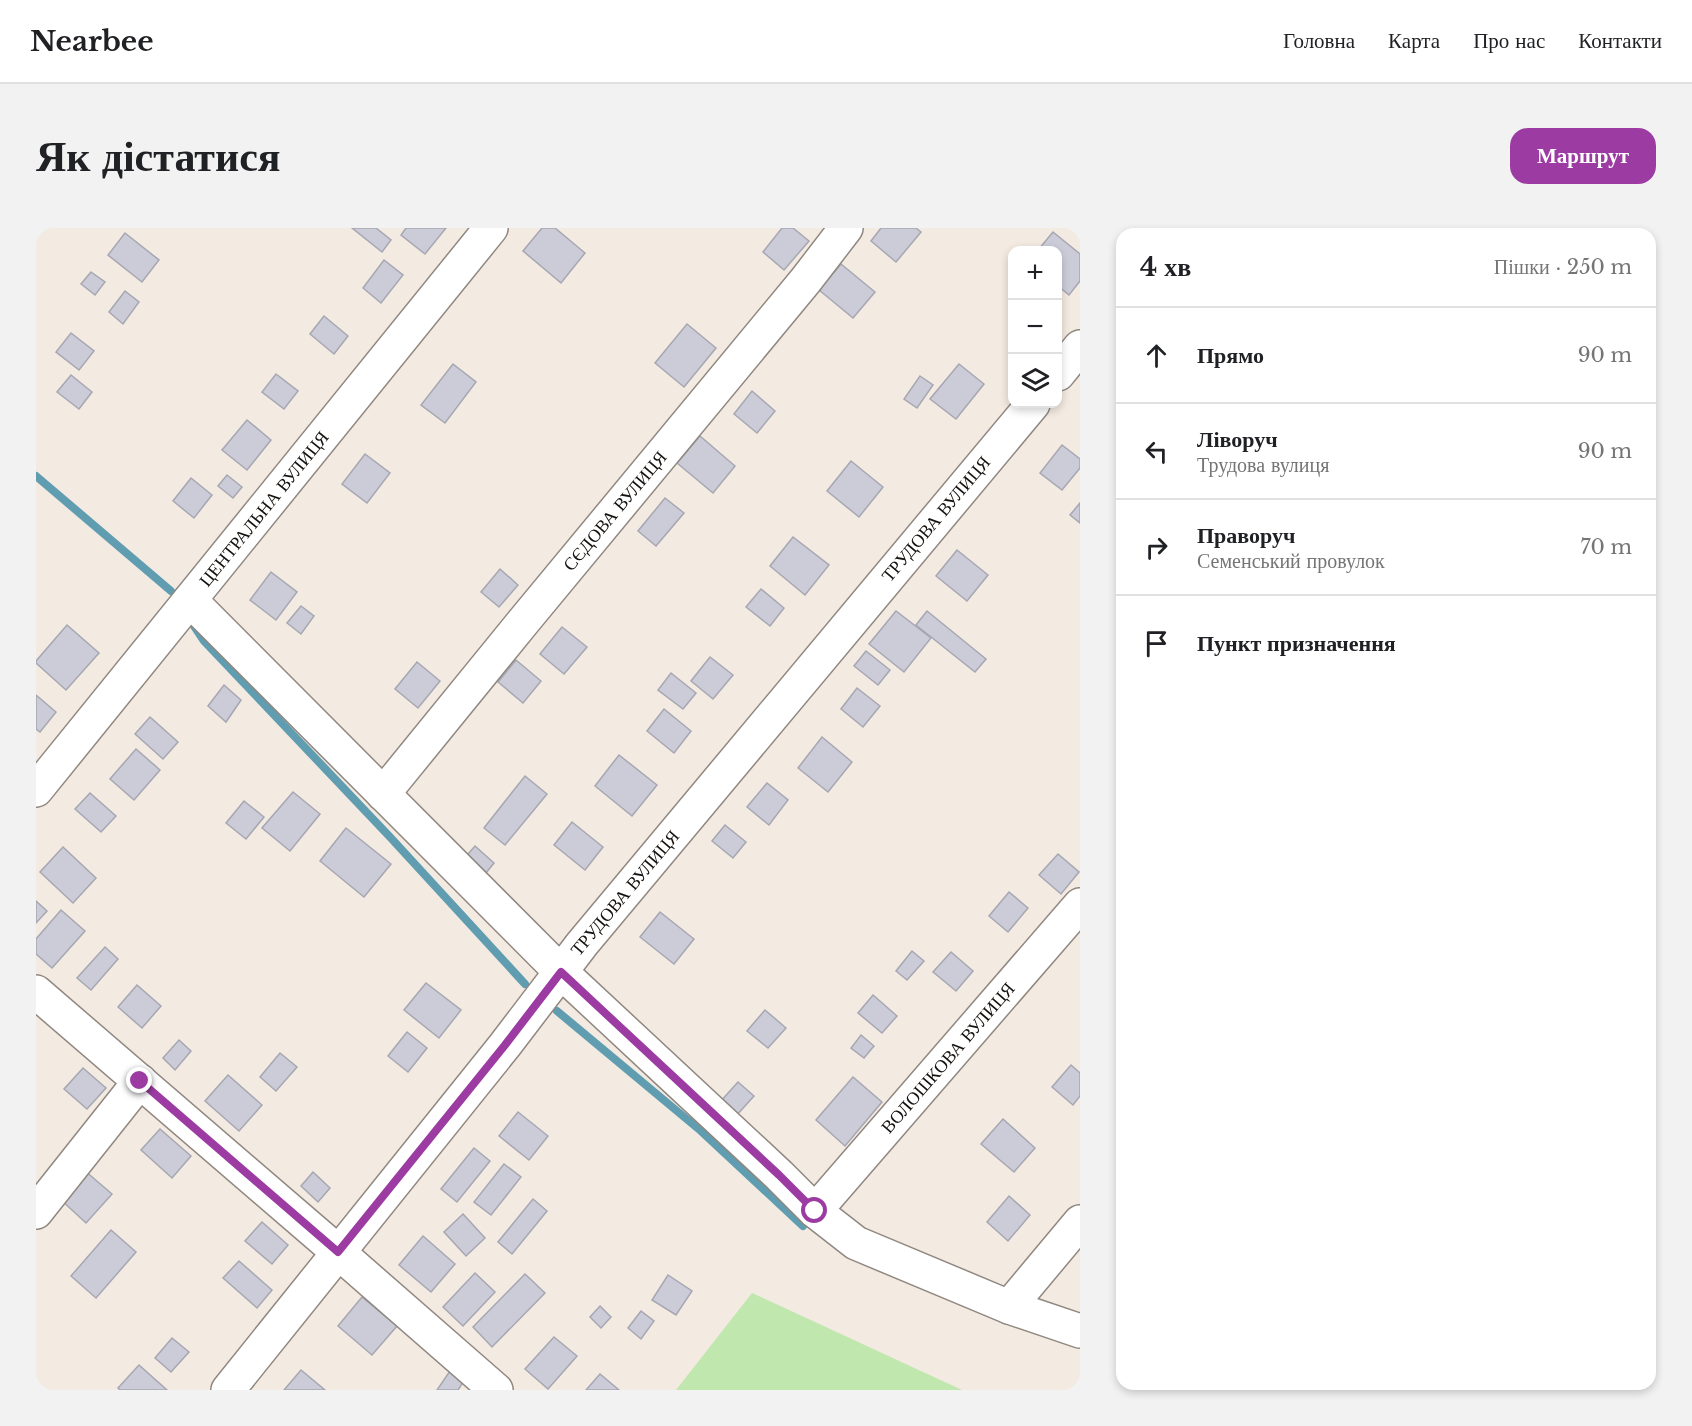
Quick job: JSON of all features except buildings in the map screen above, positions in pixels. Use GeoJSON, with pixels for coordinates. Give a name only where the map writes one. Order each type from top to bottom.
{"type":"FeatureCollection","features":[{"type":"Feature","properties":{"kind":"street","name":"ЦЕНТРАЛЬНА ВУЛИЦЯ"},"geometry":{"type":"LineString","coordinates":[[36,789],[491,228]]}},
{"type":"Feature","properties":{"kind":"street","name":"СЄДОВА ВУЛИЦЯ"},"geometry":{"type":"LineString","coordinates":[[383,794],[806,280],[846,228]]}},
{"type":"Feature","properties":{"kind":"street"},"geometry":{"type":"LineString","coordinates":[[1062,369],[1080,347]]}},
{"type":"Feature","properties":{"kind":"street","name":"ТРУДОВА ВУЛИЦЯ"},"geometry":{"type":"LineString","coordinates":[[228,1390],[505,1045],[582,944],[1030,408]]}},
{"type":"Feature","properties":{"kind":"street"},"geometry":{"type":"LineString","coordinates":[[190,600],[561,972],[815,1211],[856,1243],[1009,1306],[1080,1331]]}},
{"type":"Feature","properties":{"kind":"street","name":"ВОЛОШКОВА ВУЛИЦЯ"},"geometry":{"type":"LineString","coordinates":[[815,1211],[1080,905]]}},
{"type":"Feature","properties":{"kind":"street"},"geometry":{"type":"LineString","coordinates":[[36,992],[496,1390]]}},
{"type":"Feature","properties":{"kind":"street"},"geometry":{"type":"LineString","coordinates":[[36,1212],[140,1081]]}},
{"type":"Feature","properties":{"kind":"street"},"geometry":{"type":"LineString","coordinates":[[1009,1306],[1080,1222]]}},
{"type":"Feature","properties":{"kind":"green space"},"geometry":{"type":"Polygon","coordinates":[[[752,1293],[962,1390],[676,1390],[752,1293]]]}},
{"type":"Feature","properties":{"kind":"waterway"},"geometry":{"type":"LineString","coordinates":[[36,476],[171,591]]}},
{"type":"Feature","properties":{"kind":"waterway"},"geometry":{"type":"LineString","coordinates":[[194,626],[204,641],[390,837],[525,984]]}},
{"type":"Feature","properties":{"kind":"waterway"},"geometry":{"type":"LineString","coordinates":[[557,1011],[701,1131],[803,1226]]}},
{"type":"Feature","properties":{"kind":"route"},"geometry":{"type":"LineString","coordinates":[[140,1081],[338,1252],[561,972],[815,1211]]}}]}
